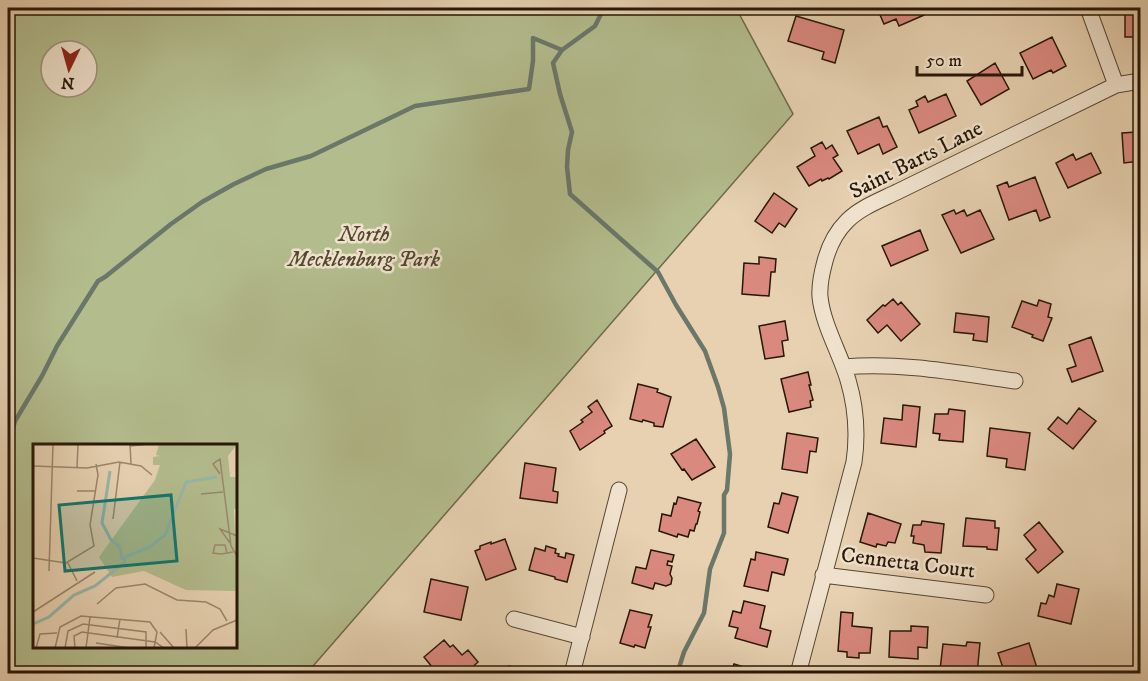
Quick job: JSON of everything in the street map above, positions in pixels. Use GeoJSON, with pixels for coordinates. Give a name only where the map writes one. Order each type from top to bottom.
{"type":"FeatureCollection","features":[{"type":"Feature","properties":{"kind":"street"},"geometry":{"type":"LineString","coordinates":[[1088,8],[1116,85]]}},
{"type":"Feature","properties":{"kind":"street","name":"Saint Barts Lane"},"geometry":{"type":"LineString","coordinates":[[798,674],[854,462],[856,445],[854,403],[844,367],[822,309],[820,295],[827,253],[836,235],[848,220],[866,207],[1116,85],[1140,81]]}},
{"type":"Feature","properties":{"kind":"street"},"geometry":{"type":"LineString","coordinates":[[844,367],[891,365],[1015,381]]}},
{"type":"Feature","properties":{"kind":"street"},"geometry":{"type":"LineString","coordinates":[[572,674],[619,490]]}},
{"type":"Feature","properties":{"kind":"street","name":"Cennetta Court"},"geometry":{"type":"LineString","coordinates":[[823,575],[986,595]]}},
{"type":"Feature","properties":{"kind":"street"},"geometry":{"type":"LineString","coordinates":[[514,619],[582,637]]}},
{"type":"Feature","properties":{"kind":"green space","name":"North Mecklenburg Park"},"geometry":{"type":"Polygon","coordinates":[[[8,8],[736,8],[793,114],[307,673],[8,673],[8,8]]]}},
{"type":"Feature","properties":{"kind":"building"},"geometry":{"type":"Polygon","coordinates":[[[877,8],[921,8],[924,15],[899,26],[896,19],[884,24],[877,8]]]}},
{"type":"Feature","properties":{"kind":"building"},"geometry":{"type":"Polygon","coordinates":[[[1125,10],[1140,10],[1140,37],[1125,37],[1125,10]]]}},
{"type":"Feature","properties":{"kind":"building"},"geometry":{"type":"Polygon","coordinates":[[[796,16],[844,30],[835,63],[822,59],[824,52],[788,41],[796,16]]]}},
{"type":"Feature","properties":{"kind":"building"},"geometry":{"type":"Polygon","coordinates":[[[1052,37],[1066,66],[1033,79],[1020,53],[1052,37]]]}},
{"type":"Feature","properties":{"kind":"building"},"geometry":{"type":"Polygon","coordinates":[[[995,63],[1009,89],[981,105],[967,81],[995,63]]]}},
{"type":"Feature","properties":{"kind":"building"},"geometry":{"type":"Polygon","coordinates":[[[946,94],[956,116],[919,133],[909,110],[918,106],[916,101],[925,96],[928,102],[946,94]]]}},
{"type":"Feature","properties":{"kind":"building"},"geometry":{"type":"Polygon","coordinates":[[[879,117],[883,127],[887,126],[897,147],[883,154],[879,144],[858,154],[847,131],[879,117]]]}},
{"type":"Feature","properties":{"kind":"building"},"geometry":{"type":"Polygon","coordinates":[[[1136,132],[1136,139],[1140,138],[1140,161],[1124,163],[1122,133],[1136,132]]]}},
{"type":"Feature","properties":{"kind":"building"},"geometry":{"type":"Polygon","coordinates":[[[822,142],[826,149],[832,145],[838,155],[833,158],[842,171],[829,179],[822,181],[821,179],[809,186],[797,167],[815,156],[811,148],[822,142]]]}},
{"type":"Feature","properties":{"kind":"building"},"geometry":{"type":"Polygon","coordinates":[[[1091,153],[1101,173],[1068,188],[1056,163],[1073,154],[1076,160],[1091,153]]]}},
{"type":"Feature","properties":{"kind":"building"},"geometry":{"type":"Polygon","coordinates":[[[1035,177],[1050,217],[1040,221],[1036,210],[1009,220],[997,186],[1007,182],[1009,187],[1035,177]]]}},
{"type":"Feature","properties":{"kind":"building"},"geometry":{"type":"Polygon","coordinates":[[[774,193],[797,209],[785,227],[779,223],[772,233],[755,221],[774,193]]]}},
{"type":"Feature","properties":{"kind":"building"},"geometry":{"type":"Polygon","coordinates":[[[954,210],[956,214],[964,210],[967,216],[980,210],[994,239],[961,253],[942,215],[954,210]]]}},
{"type":"Feature","properties":{"kind":"building"},"geometry":{"type":"Polygon","coordinates":[[[920,230],[928,250],[891,266],[882,246],[920,230]]]}},
{"type":"Feature","properties":{"kind":"building"},"geometry":{"type":"Polygon","coordinates":[[[759,257],[776,259],[775,272],[771,272],[769,296],[742,294],[744,263],[759,264],[759,257]]]}},
{"type":"Feature","properties":{"kind":"building"},"geometry":{"type":"Polygon","coordinates":[[[893,299],[898,305],[901,302],[920,324],[901,341],[887,325],[878,333],[867,320],[893,299]]]}},
{"type":"Feature","properties":{"kind":"building"},"geometry":{"type":"Polygon","coordinates":[[[1039,300],[1051,304],[1048,317],[1052,318],[1043,341],[1012,327],[1022,301],[1037,306],[1039,300]]]}},
{"type":"Feature","properties":{"kind":"building"},"geometry":{"type":"Polygon","coordinates":[[[956,313],[989,317],[987,342],[973,340],[974,334],[954,332],[956,313]]]}},
{"type":"Feature","properties":{"kind":"building"},"geometry":{"type":"Polygon","coordinates":[[[785,321],[788,340],[782,341],[784,356],[765,359],[759,326],[785,321]]]}},
{"type":"Feature","properties":{"kind":"building"},"geometry":{"type":"Polygon","coordinates":[[[1091,337],[1103,371],[1072,382],[1067,369],[1076,366],[1069,345],[1091,337]]]}},
{"type":"Feature","properties":{"kind":"building"},"geometry":{"type":"Polygon","coordinates":[[[808,372],[813,400],[810,401],[811,407],[789,412],[781,379],[808,372]]]}},
{"type":"Feature","properties":{"kind":"building"},"geometry":{"type":"Polygon","coordinates":[[[638,384],[658,389],[657,392],[671,397],[663,427],[654,426],[654,423],[643,420],[642,422],[630,419],[638,384]]]}},
{"type":"Feature","properties":{"kind":"building"},"geometry":{"type":"Polygon","coordinates":[[[597,400],[612,426],[580,450],[570,431],[592,412],[588,407],[597,400]]]}},
{"type":"Feature","properties":{"kind":"building"},"geometry":{"type":"Polygon","coordinates":[[[903,405],[920,407],[916,447],[881,443],[884,418],[902,420],[903,405]]]}},
{"type":"Feature","properties":{"kind":"building"},"geometry":{"type":"Polygon","coordinates":[[[1079,408],[1096,421],[1073,449],[1048,429],[1058,417],[1067,424],[1079,408]]]}},
{"type":"Feature","properties":{"kind":"building"},"geometry":{"type":"Polygon","coordinates":[[[949,409],[965,411],[963,442],[939,440],[940,434],[933,433],[935,414],[948,414],[949,409]]]}},
{"type":"Feature","properties":{"kind":"building"},"geometry":{"type":"Polygon","coordinates":[[[990,428],[1030,433],[1025,470],[1006,467],[1007,459],[987,456],[990,428]]]}},
{"type":"Feature","properties":{"kind":"building"},"geometry":{"type":"Polygon","coordinates":[[[787,433],[818,438],[816,452],[810,451],[807,473],[782,469],[787,433]]]}},
{"type":"Feature","properties":{"kind":"building"},"geometry":{"type":"Polygon","coordinates":[[[696,439],[715,467],[692,480],[671,454],[696,439]]]}},
{"type":"Feature","properties":{"kind":"building"},"geometry":{"type":"Polygon","coordinates":[[[525,463],[556,468],[553,491],[558,492],[557,503],[520,498],[525,463]]]}},
{"type":"Feature","properties":{"kind":"building"},"geometry":{"type":"Polygon","coordinates":[[[782,493],[798,497],[788,533],[768,527],[774,503],[779,504],[782,493]]]}},
{"type":"Feature","properties":{"kind":"building"},"geometry":{"type":"Polygon","coordinates":[[[678,497],[701,503],[697,524],[694,531],[690,530],[688,537],[678,534],[677,537],[659,531],[662,514],[671,516],[678,497]]]}},
{"type":"Feature","properties":{"kind":"building"},"geometry":{"type":"Polygon","coordinates":[[[868,513],[901,524],[895,543],[888,542],[886,546],[877,544],[876,547],[860,542],[868,513]]]}},
{"type":"Feature","properties":{"kind":"building"},"geometry":{"type":"Polygon","coordinates":[[[966,518],[995,521],[995,528],[999,528],[997,550],[987,549],[987,547],[963,546],[966,518]]]}},
{"type":"Feature","properties":{"kind":"building"},"geometry":{"type":"Polygon","coordinates":[[[922,521],[944,524],[941,553],[925,552],[924,545],[913,543],[914,536],[911,536],[913,525],[921,525],[922,521]]]}},
{"type":"Feature","properties":{"kind":"building"},"geometry":{"type":"Polygon","coordinates":[[[1039,522],[1063,552],[1038,573],[1026,559],[1036,550],[1024,535],[1039,522]]]}},
{"type":"Feature","properties":{"kind":"building"},"geometry":{"type":"Polygon","coordinates":[[[505,539],[516,569],[486,580],[475,551],[480,549],[480,546],[505,539]]]}},
{"type":"Feature","properties":{"kind":"building"},"geometry":{"type":"Polygon","coordinates":[[[546,546],[556,549],[555,553],[559,554],[558,556],[565,558],[566,553],[574,555],[567,582],[529,570],[535,548],[545,551],[546,546]]]}},
{"type":"Feature","properties":{"kind":"building"},"geometry":{"type":"Polygon","coordinates":[[[651,550],[674,555],[672,562],[668,561],[667,565],[672,566],[671,584],[666,586],[655,583],[653,589],[632,583],[636,567],[646,569],[651,550]]]}},
{"type":"Feature","properties":{"kind":"building"},"geometry":{"type":"Polygon","coordinates":[[[756,552],[788,559],[784,575],[772,572],[768,591],[744,586],[751,559],[755,560],[756,552]]]}},
{"type":"Feature","properties":{"kind":"building"},"geometry":{"type":"Polygon","coordinates":[[[431,579],[468,587],[461,620],[424,612],[431,579]]]}},
{"type":"Feature","properties":{"kind":"building"},"geometry":{"type":"Polygon","coordinates":[[[1057,584],[1079,589],[1071,624],[1038,616],[1041,603],[1046,604],[1049,595],[1054,597],[1057,584]]]}},
{"type":"Feature","properties":{"kind":"building"},"geometry":{"type":"Polygon","coordinates":[[[744,601],[765,606],[760,628],[771,631],[767,647],[735,638],[738,628],[729,626],[733,611],[741,613],[744,601]]]}},
{"type":"Feature","properties":{"kind":"building"},"geometry":{"type":"Polygon","coordinates":[[[630,610],[652,615],[645,648],[620,643],[630,610]]]}},
{"type":"Feature","properties":{"kind":"building"},"geometry":{"type":"Polygon","coordinates":[[[841,612],[853,613],[852,626],[872,628],[870,653],[859,653],[859,658],[847,657],[847,652],[838,651],[841,612]]]}},
{"type":"Feature","properties":{"kind":"building"},"geometry":{"type":"Polygon","coordinates":[[[911,626],[928,627],[927,648],[918,647],[918,659],[889,657],[890,631],[911,631],[911,626]]]}},
{"type":"Feature","properties":{"kind":"building"},"geometry":{"type":"Polygon","coordinates":[[[444,640],[450,647],[453,645],[462,655],[468,650],[478,662],[465,674],[436,674],[424,657],[444,640]]]}},
{"type":"Feature","properties":{"kind":"building"},"geometry":{"type":"Polygon","coordinates":[[[967,642],[980,643],[977,674],[940,670],[943,644],[966,646],[967,642]]]}},
{"type":"Feature","properties":{"kind":"building"},"geometry":{"type":"Polygon","coordinates":[[[1029,643],[1037,668],[1020,674],[1005,674],[998,653],[1029,643]]]}},
{"type":"Feature","properties":{"kind":"building"},"geometry":{"type":"Polygon","coordinates":[[[734,664],[754,670],[753,674],[731,674],[734,664]]]}},
{"type":"Feature","properties":{"kind":"building"},"geometry":{"type":"Polygon","coordinates":[[[509,666],[525,670],[525,674],[507,674],[509,666]]]}},
{"type":"Feature","properties":{"kind":"waterway"},"geometry":{"type":"LineString","coordinates":[[604,8],[595,26],[562,50],[553,63],[572,132],[567,167],[570,194],[658,272],[705,351],[724,408],[730,454],[727,490],[724,495],[724,533],[710,569],[704,613],[684,652],[677,674]]}},
{"type":"Feature","properties":{"kind":"waterway"},"geometry":{"type":"LineString","coordinates":[[8,445],[15,421],[57,346],[98,281],[171,224],[202,202],[234,184],[266,169],[311,156],[415,106],[529,89],[533,38],[562,50]]}}]}
